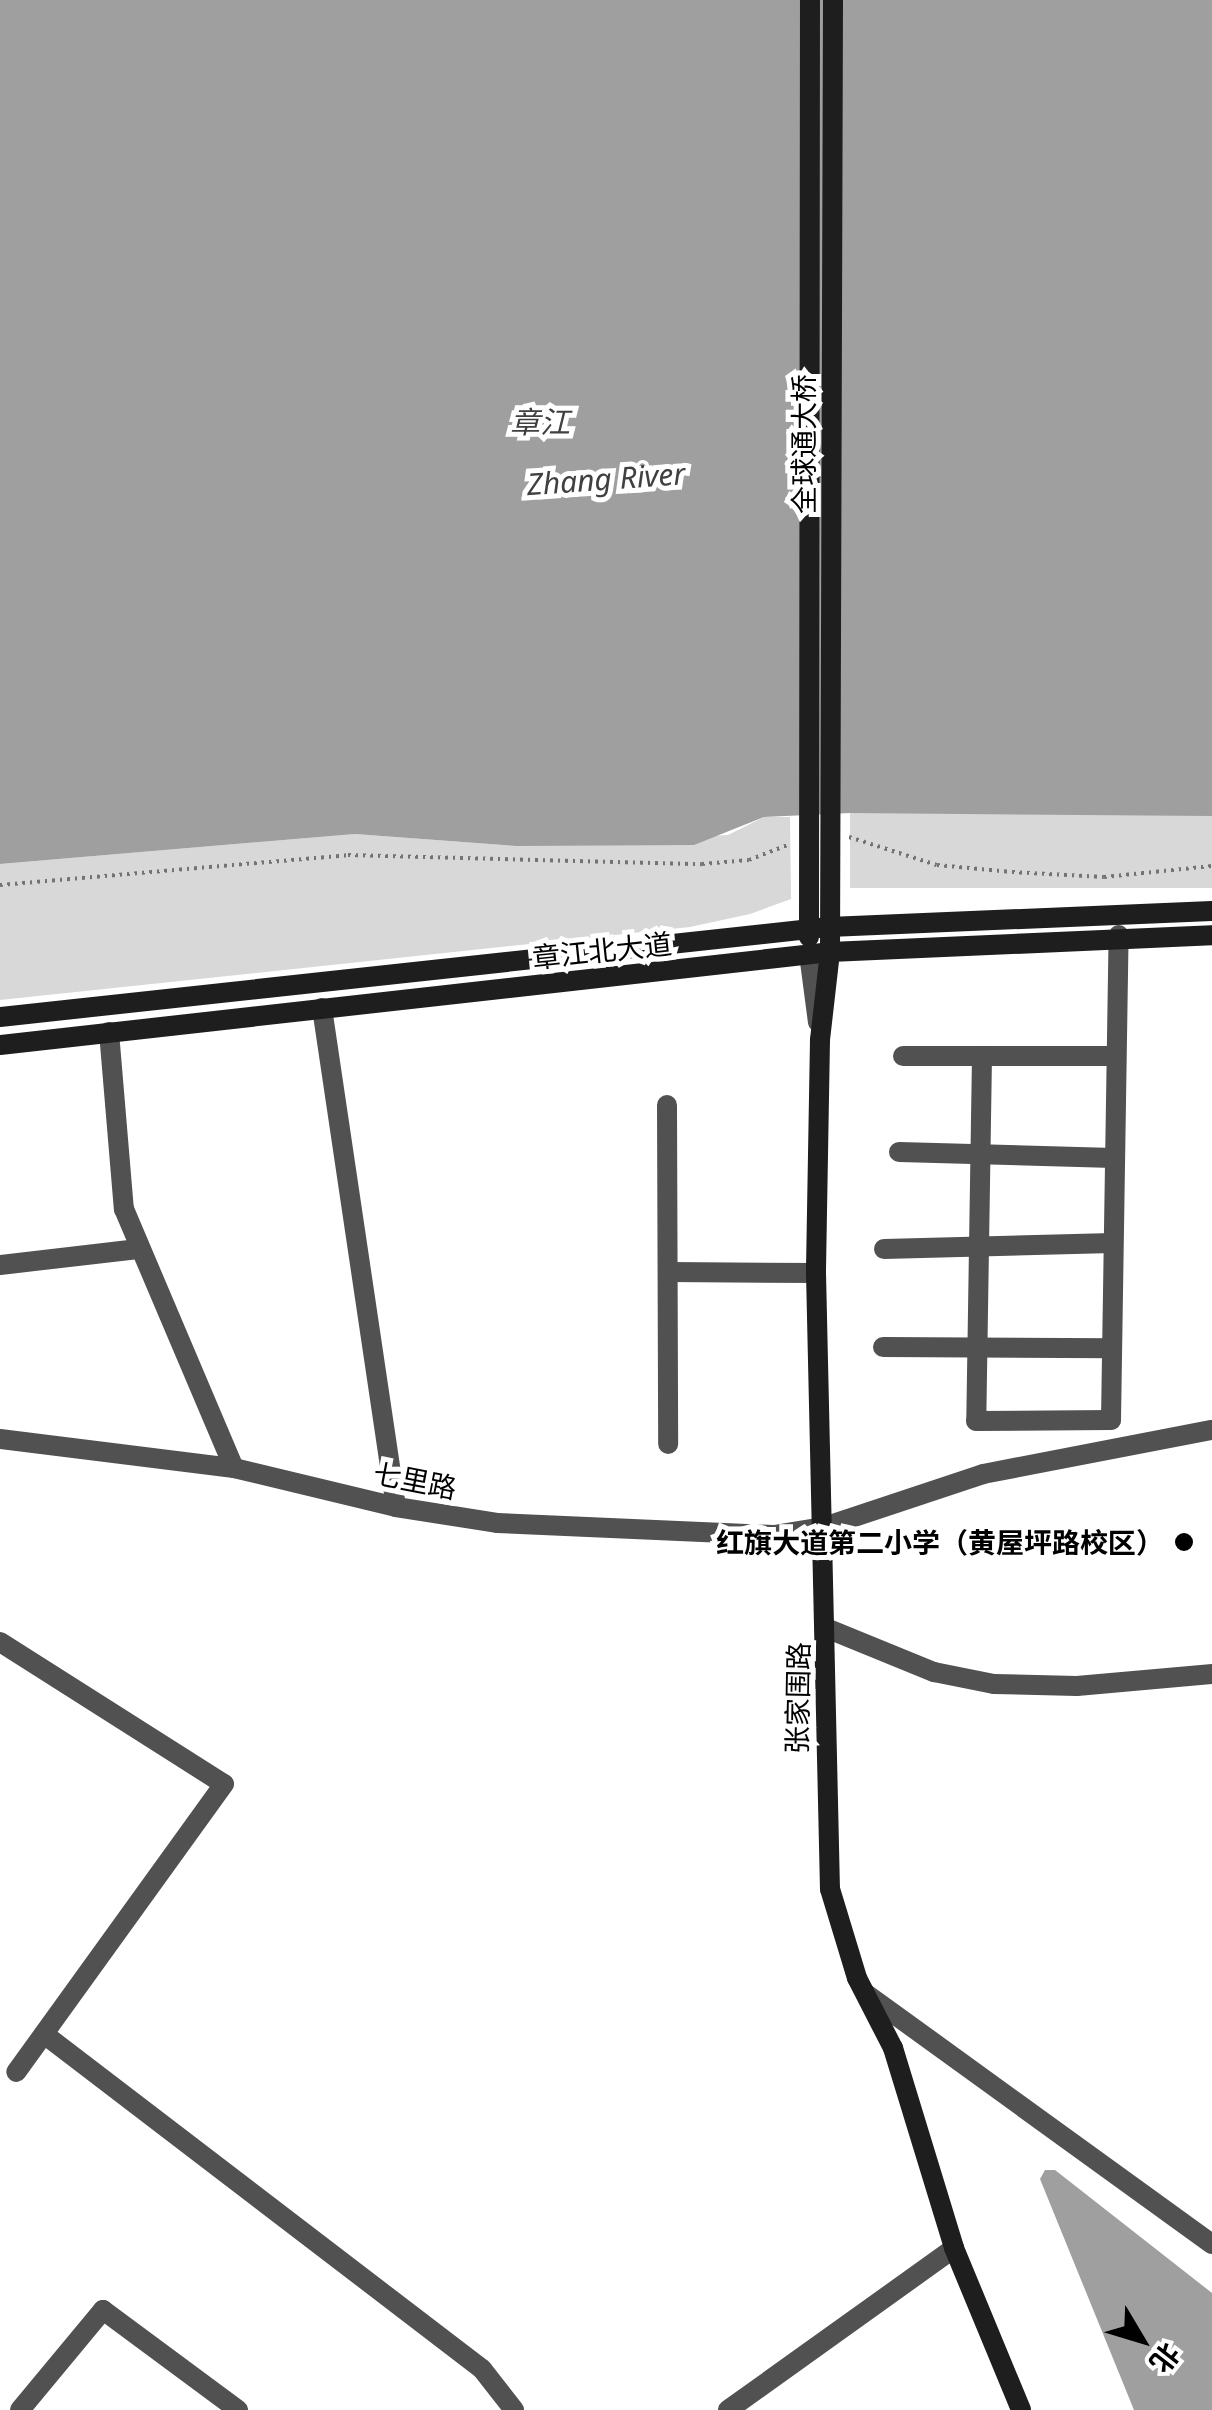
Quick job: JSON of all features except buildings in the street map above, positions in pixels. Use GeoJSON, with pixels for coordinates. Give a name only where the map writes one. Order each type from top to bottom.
{"type":"FeatureCollection","features":[{"type":"Feature","properties":{"kind":"main road","name":"全球通大桥"},"geometry":{"type":"LineString","coordinates":[[810,0],[820,888]]}},
{"type":"Feature","properties":{"kind":"main road","name":"全球通大桥"},"geometry":{"type":"LineString","coordinates":[[820,888],[833,0]]}},
{"type":"Feature","properties":{"kind":"main road","name":"张家围路"},"geometry":{"type":"LineString","coordinates":[[820,888],[816,1273],[826,1628],[823,1792],[830,1889],[865,1993],[893,2048],[954,2248],[1021,2410]]}},
{"type":"Feature","properties":{"kind":"main road","name":"章江北大道"},"geometry":{"type":"LineString","coordinates":[[0,1018],[819,928],[1212,911]]}},
{"type":"Feature","properties":{"kind":"main road","name":"章江北大道"},"geometry":{"type":"LineString","coordinates":[[0,1045],[819,953],[1119,936],[1212,936]]}},
{"type":"Feature","properties":{"kind":"street"},"geometry":{"type":"LineString","coordinates":[[982,1056],[976,1422],[1111,1420],[1119,936]]}},
{"type":"Feature","properties":{"kind":"street"},"geometry":{"type":"LineString","coordinates":[[322,1008],[396,1507]]}},
{"type":"Feature","properties":{"kind":"street"},"geometry":{"type":"LineString","coordinates":[[109,1032],[124,1209],[234,1468]]}},
{"type":"Feature","properties":{"kind":"street"},"geometry":{"type":"LineString","coordinates":[[902,1056],[1116,1056]]}},
{"type":"Feature","properties":{"kind":"street"},"geometry":{"type":"LineString","coordinates":[[667,1105],[668,1444]]}},
{"type":"Feature","properties":{"kind":"street"},"geometry":{"type":"LineString","coordinates":[[899,1152],[1114,1158]]}},
{"type":"Feature","properties":{"kind":"street"},"geometry":{"type":"LineString","coordinates":[[884,1249],[1113,1242]]}},
{"type":"Feature","properties":{"kind":"street"},"geometry":{"type":"LineString","coordinates":[[0,1265],[138,1249]]}},
{"type":"Feature","properties":{"kind":"street"},"geometry":{"type":"LineString","coordinates":[[668,1272],[816,1273]]}},
{"type":"Feature","properties":{"kind":"street"},"geometry":{"type":"LineString","coordinates":[[882,1347],[1112,1348]]}},
{"type":"Feature","properties":{"kind":"street","name":"七里路"},"geometry":{"type":"LineString","coordinates":[[0,1439],[234,1468],[396,1507],[534,1526],[680,1536],[774,1535],[824,1527],[983,1474],[1212,1430]]}},
{"type":"Feature","properties":{"kind":"street"},"geometry":{"type":"LineString","coordinates":[[826,1628],[934,1672],[994,1684],[1076,1686],[1212,1674]]}},
{"type":"Feature","properties":{"kind":"street"},"geometry":{"type":"LineString","coordinates":[[0,1642],[224,1784],[16,2072]]}},
{"type":"Feature","properties":{"kind":"street"},"geometry":{"type":"LineString","coordinates":[[865,1993],[1212,2244]]}},
{"type":"Feature","properties":{"kind":"street"},"geometry":{"type":"LineString","coordinates":[[44,2034],[482,2369],[514,2410]]}},
{"type":"Feature","properties":{"kind":"street"},"geometry":{"type":"LineString","coordinates":[[728,2410],[954,2248]]}},
{"type":"Feature","properties":{"kind":"street"},"geometry":{"type":"LineString","coordinates":[[20,2410],[102,2310],[238,2410]]}},
{"type":"Feature","properties":{"kind":"path"},"geometry":{"type":"LineString","coordinates":[[840,836],[937,864],[1012,872],[1104,877],[1212,866]]}},
{"type":"Feature","properties":{"kind":"path"},"geometry":{"type":"LineString","coordinates":[[0,885],[348,855],[702,864],[749,860],[802,841]]}},
{"type":"Feature","properties":{"kind":"shaded area"},"geometry":{"type":"Polygon","coordinates":[[[850,813],[1212,813],[1212,888],[850,888],[850,813]]]}},
{"type":"Feature","properties":{"kind":"shaded area"},"geometry":{"type":"Polygon","coordinates":[[[764,817],[790,817],[791,899],[750,914],[690,927],[0,1000],[0,864],[355,834],[516,846],[728,835],[764,817]]]}},
{"type":"Feature","properties":{"kind":"water","name":"章江"},"geometry":{"type":"Polygon","coordinates":[[[0,0],[1212,0],[1212,816],[850,813],[764,817],[694,845],[516,846],[355,834],[0,864],[0,0]]]}},
{"type":"Feature","properties":{"kind":"water"},"geometry":{"type":"Polygon","coordinates":[[[1045,2170],[1055,2170],[1212,2293],[1212,2410],[1134,2410],[1040,2179],[1045,2170]]]}},
{"type":"Feature","properties":{"kind":"place","name":"红旗大道第二小学（黄屋坪路校区）"},"geometry":{"type":"Point","coordinates":[1184,1542]}},
{"type":"Feature","properties":{"kind":"water label","name":"Zhang River"},"geometry":{"type":"Point","coordinates":[606,479]}}]}
